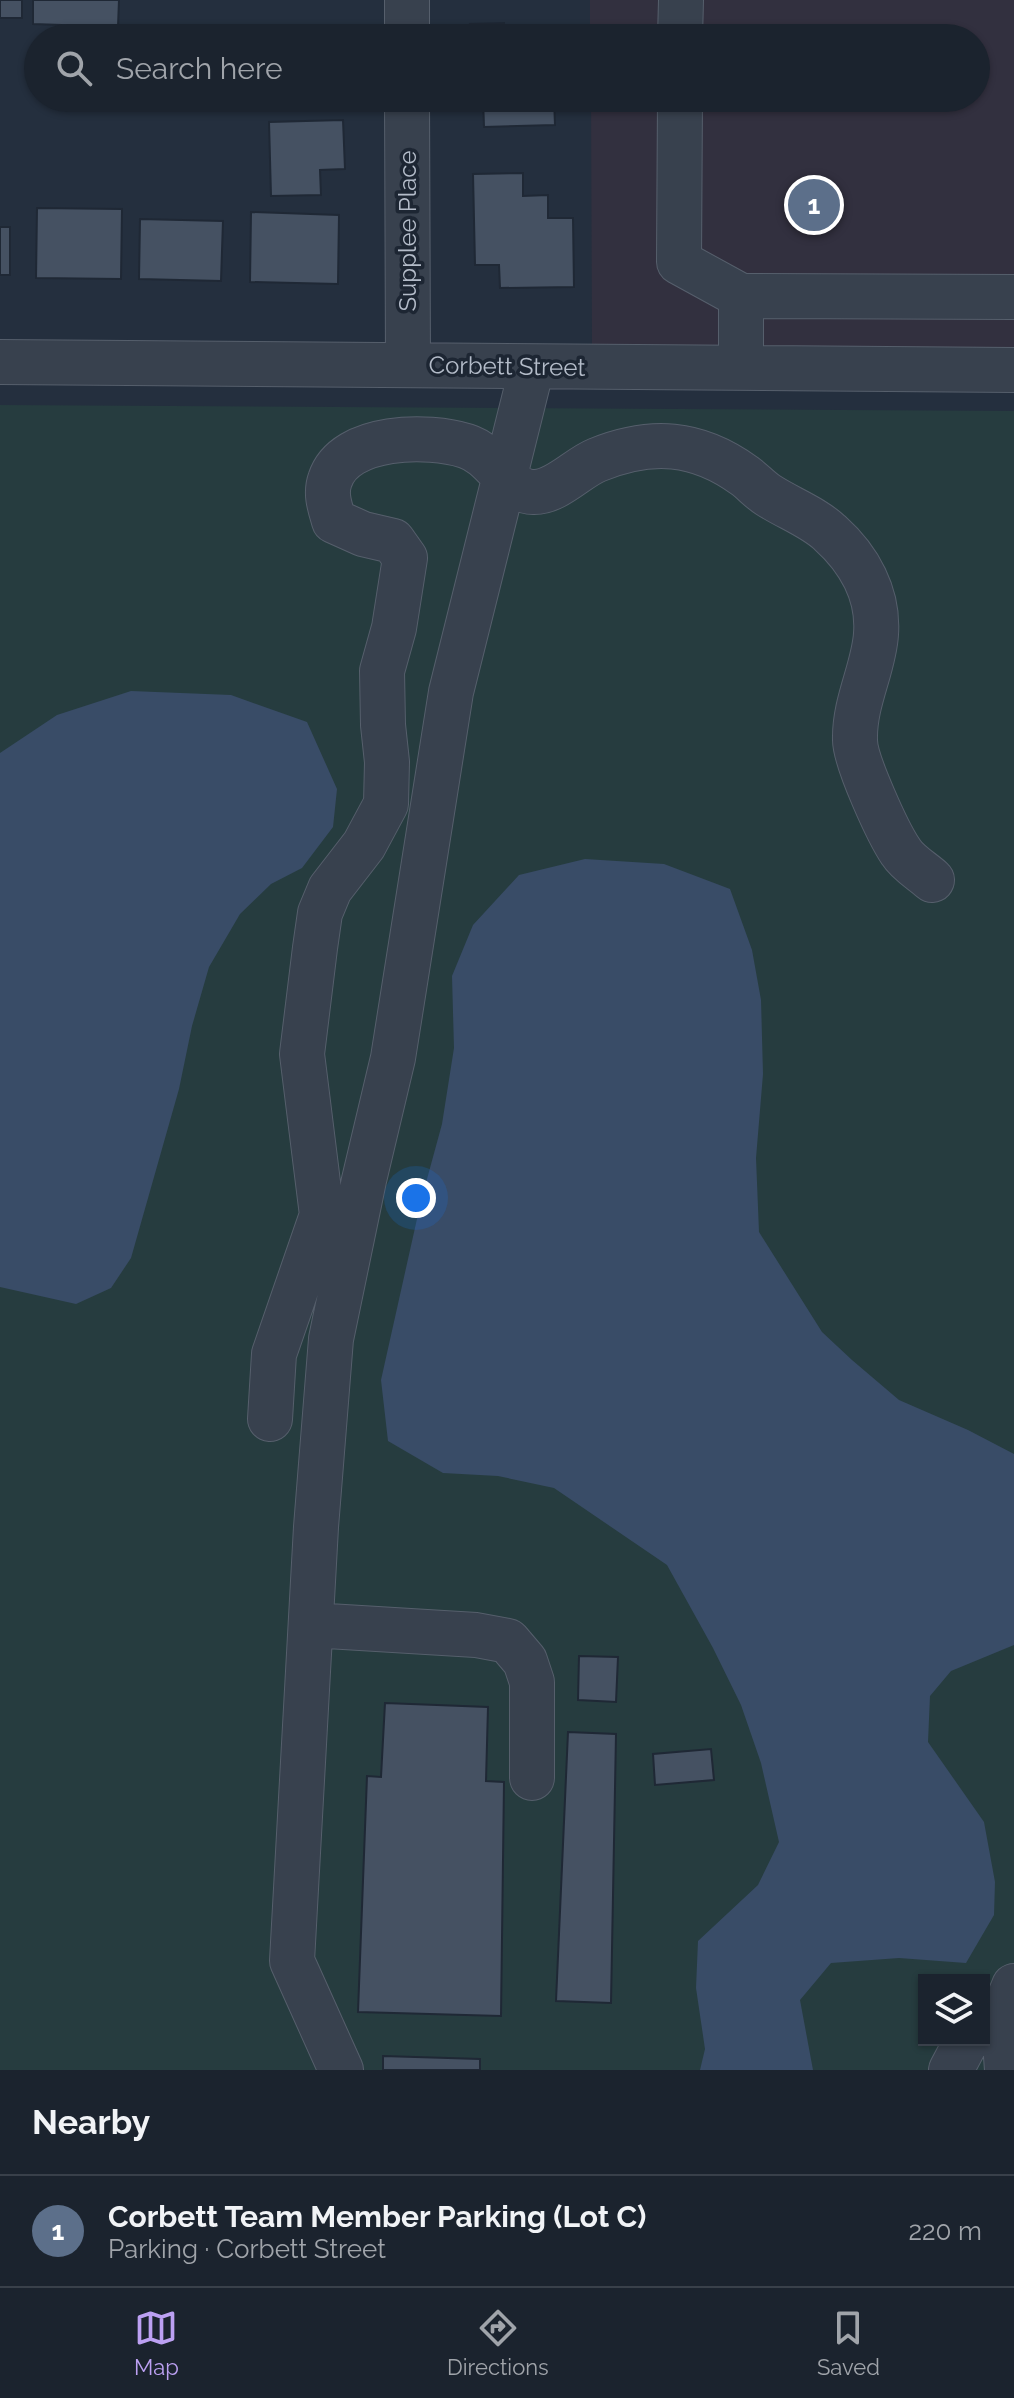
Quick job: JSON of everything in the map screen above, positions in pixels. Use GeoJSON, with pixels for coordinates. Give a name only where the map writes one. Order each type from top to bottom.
{"type":"FeatureCollection","features":[{"type":"Feature","properties":{"kind":"street"},"geometry":{"type":"LineString","coordinates":[[407,0],[407,24]]}},
{"type":"Feature","properties":{"kind":"street"},"geometry":{"type":"LineString","coordinates":[[680,24],[681,0]]}},
{"type":"Feature","properties":{"kind":"street","name":"Supplee Place"},"geometry":{"type":"LineString","coordinates":[[407,112],[408,364]]}},
{"type":"Feature","properties":{"kind":"street"},"geometry":{"type":"LineString","coordinates":[[680,112],[679,262],[741,296],[1014,297]]}},
{"type":"Feature","properties":{"kind":"street"},"geometry":{"type":"LineString","coordinates":[[741,296],[741,368]]}},
{"type":"Feature","properties":{"kind":"street","name":"Corbett Street"},"geometry":{"type":"LineString","coordinates":[[0,362],[1014,370]]}},
{"type":"Feature","properties":{"kind":"street"},"geometry":{"type":"LineString","coordinates":[[341,2070],[292,1961],[331,1339],[393,1058],[451,692],[532,367]]}},
{"type":"Feature","properties":{"kind":"street"},"geometry":{"type":"LineString","coordinates":[[270,1419],[274,1354],[322,1215],[302,1054],[320,913],[330,889],[364,845],[386,804],[382,671],[394,628],[405,558],[393,541],[363,534],[334,521],[327,497],[331,477],[349,456],[386,440],[435,439],[468,446],[487,456],[521,491],[537,493],[589,463],[624,449],[667,444],[708,453],[745,476],[765,494],[829,532],[860,567],[873,594],[876,634],[859,700],[854,743],[881,817],[902,854],[932,880]]}},
{"type":"Feature","properties":{"kind":"street"},"geometry":{"type":"LineString","coordinates":[[311,1625],[462,1634],[508,1641],[525,1661],[532,1682],[532,1778]]}},
{"type":"Feature","properties":{"kind":"street"},"geometry":{"type":"LineString","coordinates":[[1001,2003],[1007,2070]]}},
{"type":"Feature","properties":{"kind":"street"},"geometry":{"type":"LineString","coordinates":[[951,2070],[964,2046]]}},
{"type":"Feature","properties":{"kind":"shaded area"},"geometry":{"type":"Polygon","coordinates":[[[590,0],[1014,0],[1014,348],[592,346],[591,112],[990,112],[990,24],[590,24],[590,0]]]}},
{"type":"Feature","properties":{"kind":"green space"},"geometry":{"type":"Polygon","coordinates":[[[0,405],[1014,411],[1014,2070],[0,2070],[0,405]]]}},
{"type":"Feature","properties":{"kind":"water"},"geometry":{"type":"Polygon","coordinates":[[[131,691],[231,695],[307,722],[337,789],[333,827],[302,868],[271,884],[240,914],[209,967],[192,1026],[179,1089],[131,1258],[111,1288],[76,1304],[0,1287],[0,753],[57,715],[131,691]]]}},
{"type":"Feature","properties":{"kind":"water"},"geometry":{"type":"Polygon","coordinates":[[[585,859],[664,864],[730,889],[752,950],[761,1000],[763,1074],[756,1158],[759,1232],[822,1332],[852,1360],[899,1400],[1014,1454],[1014,1645],[951,1671],[930,1696],[928,1742],[984,1822],[995,1882],[994,1915],[966,1963],[899,1958],[831,1963],[800,2000],[813,2070],[700,2070],[705,2049],[696,1988],[698,1941],[758,1885],[779,1842],[761,1763],[741,1705],[667,1565],[554,1488],[498,1476],[443,1473],[388,1441],[381,1380],[421,1201],[442,1124],[454,1048],[452,976],[473,925],[519,875],[585,859]]]}},
{"type":"Feature","properties":{"kind":"building"},"geometry":{"type":"Polygon","coordinates":[[[0,0],[22,0],[22,18],[0,18],[0,0]]]}},
{"type":"Feature","properties":{"kind":"building"},"geometry":{"type":"Polygon","coordinates":[[[33,0],[119,0],[118,24],[33,24],[33,0]]]}},
{"type":"Feature","properties":{"kind":"building"},"geometry":{"type":"Polygon","coordinates":[[[483,112],[555,112],[555,125],[484,127],[483,112]]]}},
{"type":"Feature","properties":{"kind":"building"},"geometry":{"type":"Polygon","coordinates":[[[343,120],[345,169],[320,170],[321,195],[271,196],[269,122],[343,120]]]}},
{"type":"Feature","properties":{"kind":"building"},"geometry":{"type":"Polygon","coordinates":[[[523,173],[523,196],[548,195],[548,218],[573,218],[574,287],[500,288],[499,265],[475,265],[473,174],[523,173]]]}},
{"type":"Feature","properties":{"kind":"building"},"geometry":{"type":"Polygon","coordinates":[[[37,208],[122,209],[121,279],[36,278],[37,208]]]}},
{"type":"Feature","properties":{"kind":"building"},"geometry":{"type":"Polygon","coordinates":[[[251,212],[339,215],[338,284],[250,282],[251,212]]]}},
{"type":"Feature","properties":{"kind":"building"},"geometry":{"type":"Polygon","coordinates":[[[140,219],[223,221],[221,281],[139,279],[140,219]]]}},
{"type":"Feature","properties":{"kind":"building"},"geometry":{"type":"Polygon","coordinates":[[[0,227],[10,227],[10,275],[0,275],[0,227]]]}},
{"type":"Feature","properties":{"kind":"building"},"geometry":{"type":"Polygon","coordinates":[[[579,1656],[618,1657],[616,1702],[578,1700],[579,1656]]]}},
{"type":"Feature","properties":{"kind":"building"},"geometry":{"type":"Polygon","coordinates":[[[385,1703],[488,1707],[486,1781],[504,1782],[501,2016],[358,2012],[367,1776],[381,1777],[385,1703]]]}},
{"type":"Feature","properties":{"kind":"building"},"geometry":{"type":"Polygon","coordinates":[[[568,1732],[616,1734],[611,2003],[556,2001],[568,1732]]]}},
{"type":"Feature","properties":{"kind":"building"},"geometry":{"type":"Polygon","coordinates":[[[711,1749],[714,1780],[655,1785],[653,1754],[711,1749]]]}},
{"type":"Feature","properties":{"kind":"building"},"geometry":{"type":"Polygon","coordinates":[[[383,2056],[480,2059],[480,2070],[383,2070],[383,2056]]]}},
{"type":"Feature","properties":{"kind":"place","name":"Corbett Team Member Parking (Lot C)"},"geometry":{"type":"Point","coordinates":[814,205]}}]}
